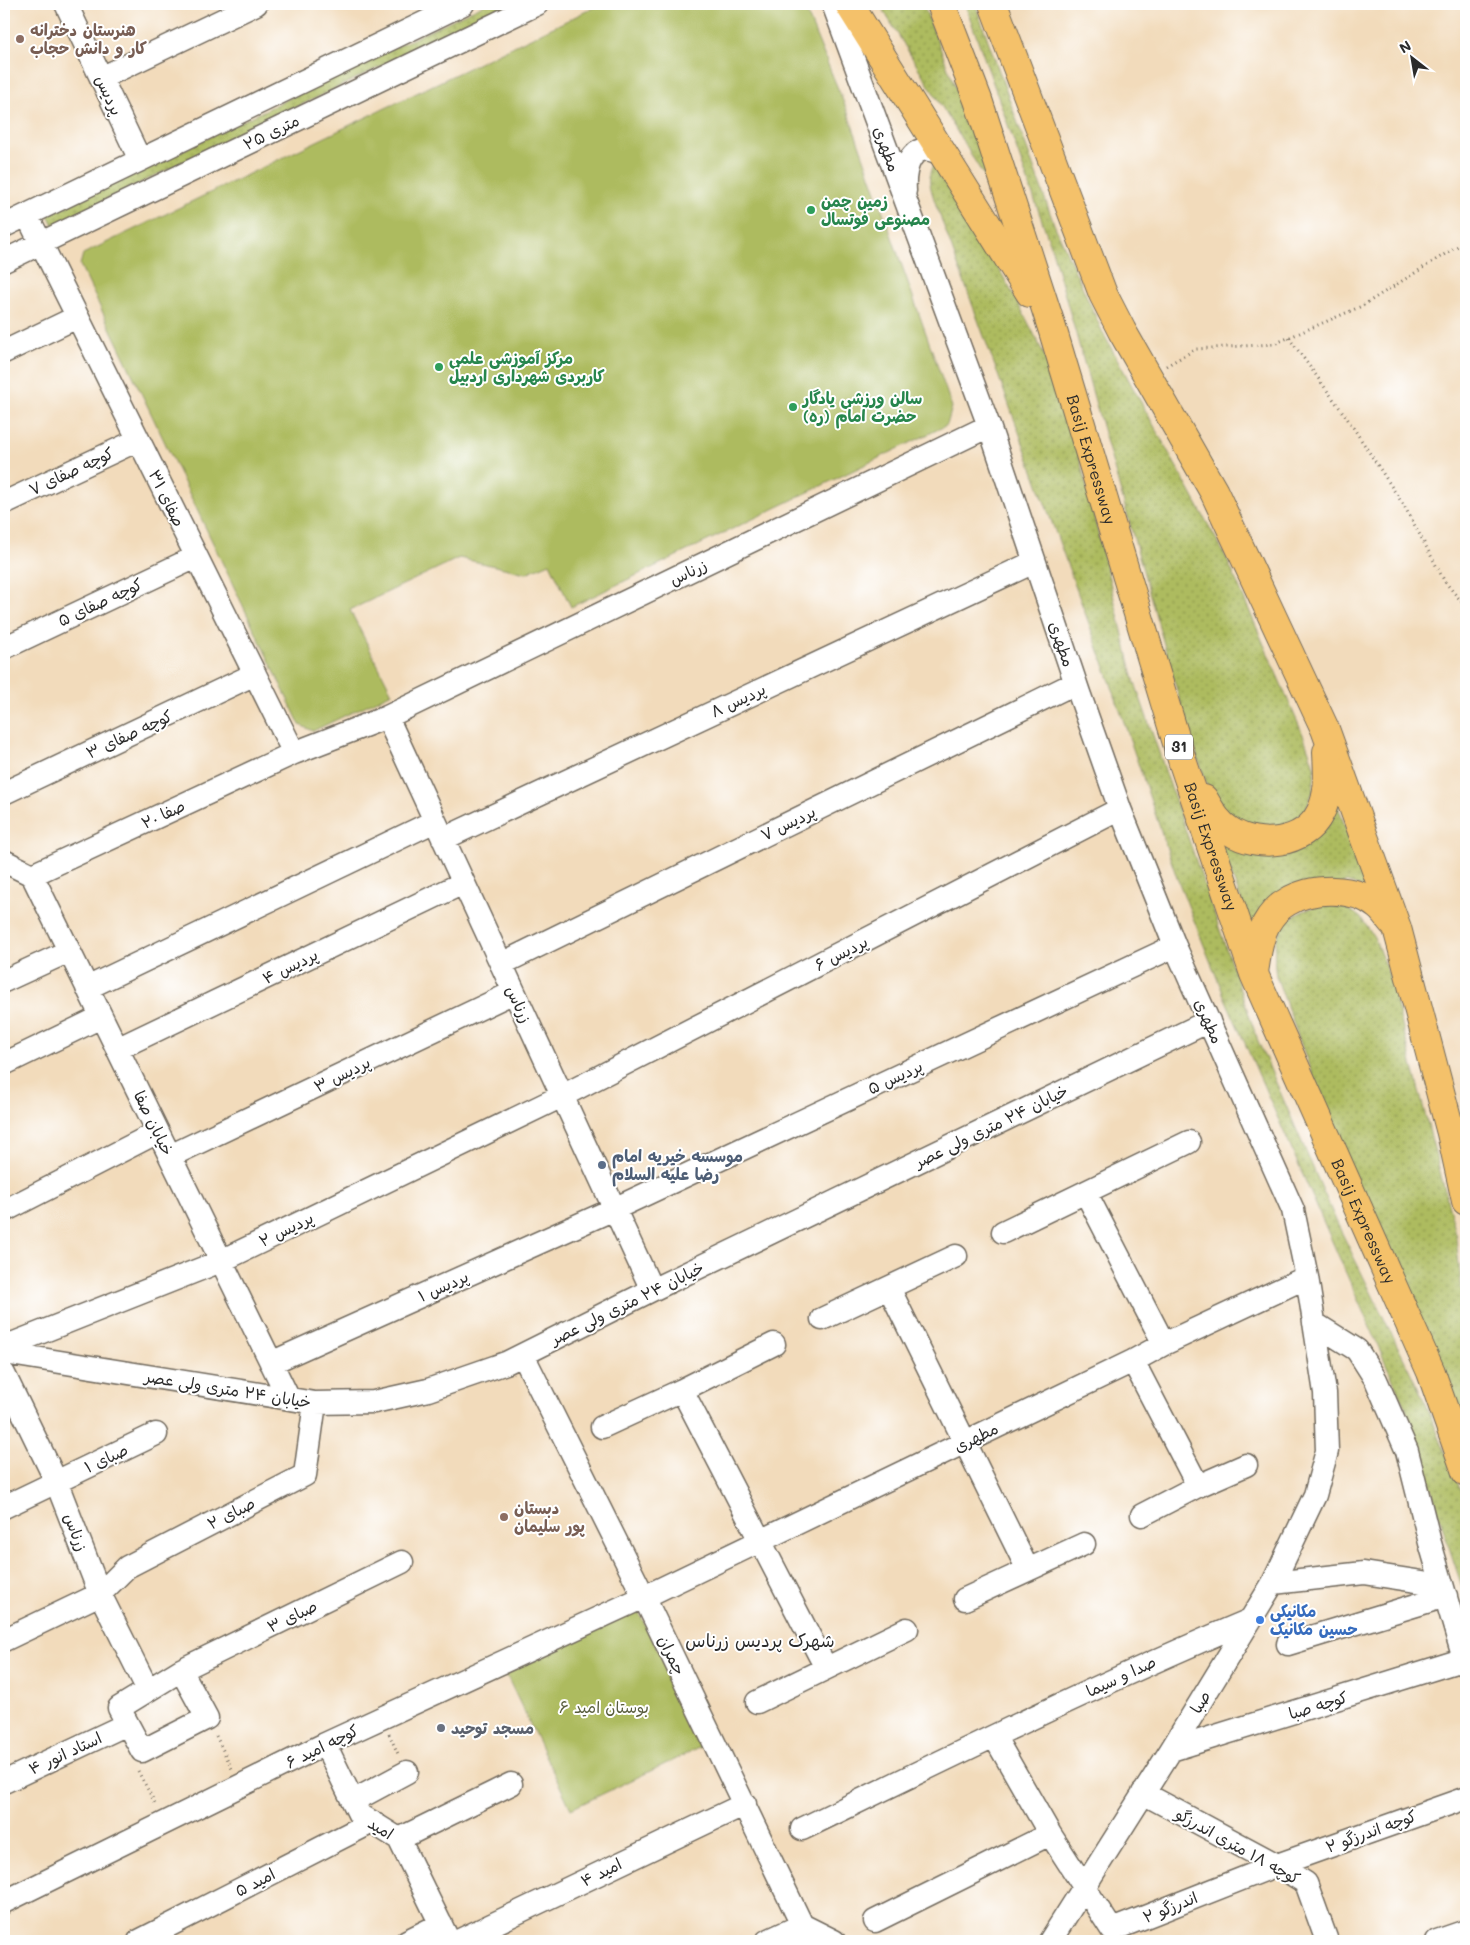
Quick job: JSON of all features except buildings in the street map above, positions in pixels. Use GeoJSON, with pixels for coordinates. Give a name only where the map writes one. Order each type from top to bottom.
{"type":"FeatureCollection","features":[{"type":"Feature","properties":{"kind":"highway"},"geometry":{"type":"LineString","coordinates":[[849,4],[1052,328]]}},
{"type":"Feature","properties":{"kind":"highway","name":"Basij Expressway"},"geometry":{"type":"LineString","coordinates":[[941,4],[978,100],[1052,328],[1183,763],[1254,974],[1431,1372],[1466,1472]]}},
{"type":"Feature","properties":{"kind":"highway"},"geometry":{"type":"LineString","coordinates":[[1001,11],[1103,294],[1214,492],[1325,729],[1397,928],[1465,1188]]}},
{"type":"Feature","properties":{"kind":"highway"},"geometry":{"type":"LineString","coordinates":[[1183,763],[1216,819],[1230,831],[1251,841],[1270,842],[1288,840],[1305,830],[1319,815],[1324,806],[1328,769],[1325,729]]}},
{"type":"Feature","properties":{"kind":"highway"},"geometry":{"type":"LineString","coordinates":[[1254,974],[1260,936],[1267,923],[1276,910],[1287,901],[1299,897],[1316,892],[1340,891],[1351,893],[1378,906],[1397,928]]}},
{"type":"Feature","properties":{"kind":"street","name":"پردیس"},"geometry":{"type":"LineString","coordinates":[[66,4],[140,160]]}},
{"type":"Feature","properties":{"kind":"street"},"geometry":{"type":"LineString","coordinates":[[101,78],[256,4]]}},
{"type":"Feature","properties":{"kind":"street","name":"۲۵ متری"},"geometry":{"type":"LineString","coordinates":[[4,224],[463,4]]}},
{"type":"Feature","properties":{"kind":"street","name":"۲۵ متری"},"geometry":{"type":"LineString","coordinates":[[4,260],[537,4]]}},
{"type":"Feature","properties":{"kind":"street","name":"مطهری"},"geometry":{"type":"LineString","coordinates":[[833,4],[989,426],[1075,683],[1120,809],[1175,946],[1293,1210],[1307,1277],[1325,1393],[1327,1451]]}},
{"type":"Feature","properties":{"kind":"street"},"geometry":{"type":"LineString","coordinates":[[906,202],[905,170],[908,160],[923,149],[937,151],[946,158]]}},
{"type":"Feature","properties":{"kind":"street","name":"صفای ۳۱"},"geometry":{"type":"LineString","coordinates":[[27,214],[294,752]]}},
{"type":"Feature","properties":{"kind":"street"},"geometry":{"type":"LineString","coordinates":[[4,352],[77,317]]}},
{"type":"Feature","properties":{"kind":"street","name":"زرناس"},"geometry":{"type":"LineString","coordinates":[[294,752],[387,718],[989,426]]}},
{"type":"Feature","properties":{"kind":"street","name":"کوچه صفای ۷"},"geometry":{"type":"LineString","coordinates":[[4,503],[138,440]]}},
{"type":"Feature","properties":{"kind":"street","name":"کوچه صفای ۵"},"geometry":{"type":"LineString","coordinates":[[4,648],[196,557]]}},
{"type":"Feature","properties":{"kind":"street","name":"پردیس ۸"},"geometry":{"type":"LineString","coordinates":[[87,988],[1034,562]]}},
{"type":"Feature","properties":{"kind":"street","name":"کوچه صفای ۳"},"geometry":{"type":"LineString","coordinates":[[4,793],[255,674]]}},
{"type":"Feature","properties":{"kind":"street","name":"پردیس ۷"},"geometry":{"type":"LineString","coordinates":[[501,964],[1075,683]]}},
{"type":"Feature","properties":{"kind":"street","name":"زرناس"},"geometry":{"type":"LineString","coordinates":[[387,718],[652,1290]]}},
{"type":"Feature","properties":{"kind":"street","name":"صفا ۲۰"},"geometry":{"type":"LineString","coordinates":[[32,875],[294,752]]}},
{"type":"Feature","properties":{"kind":"street","name":"پردیس ۶"},"geometry":{"type":"LineString","coordinates":[[562,1096],[1120,809]]}},
{"type":"Feature","properties":{"kind":"street"},"geometry":{"type":"LineString","coordinates":[[4,861],[32,875]]}},
{"type":"Feature","properties":{"kind":"street","name":"خیابان صفا"},"geometry":{"type":"LineString","coordinates":[[32,875],[289,1399]]}},
{"type":"Feature","properties":{"kind":"street","name":"پردیس ۴"},"geometry":{"type":"LineString","coordinates":[[117,1050],[463,883]]}},
{"type":"Feature","properties":{"kind":"street","name":"پردیس ۵"},"geometry":{"type":"LineString","coordinates":[[614,1209],[1175,946]]}},
{"type":"Feature","properties":{"kind":"street"},"geometry":{"type":"LineString","coordinates":[[4,981],[69,951]]}},
{"type":"Feature","properties":{"kind":"street","name":"پردیس ۳"},"geometry":{"type":"LineString","coordinates":[[170,1156],[514,992]]}},
{"type":"Feature","properties":{"kind":"street"},"geometry":{"type":"LineString","coordinates":[[4,1064],[101,1017]]}},
{"type":"Feature","properties":{"kind":"street","name":"خیابان ۲۴ متری ولی عصر"},"geometry":{"type":"LineString","coordinates":[[4,1353],[315,1403],[374,1402],[428,1390],[506,1363],[523,1355],[652,1290],[1209,1022]]}},
{"type":"Feature","properties":{"kind":"street","name":"پردیس ۲"},"geometry":{"type":"LineString","coordinates":[[4,1347],[221,1261],[562,1096]]}},
{"type":"Feature","properties":{"kind":"street"},"geometry":{"type":"LineString","coordinates":[[4,1211],[158,1132]]}},
{"type":"Feature","properties":{"kind":"street"},"geometry":{"type":"LineString","coordinates":[[1003,1232],[1189,1142]]}},
{"type":"Feature","properties":{"kind":"street"},"geometry":{"type":"LineString","coordinates":[[1086,1193],[1164,1344]]}},
{"type":"Feature","properties":{"kind":"street","name":"پردیس ۱"},"geometry":{"type":"LineString","coordinates":[[271,1363],[614,1209]]}},
{"type":"Feature","properties":{"kind":"street"},"geometry":{"type":"LineString","coordinates":[[822,1319],[956,1256]]}},
{"type":"Feature","properties":{"kind":"street","name":"مطهری"},"geometry":{"type":"LineString","coordinates":[[644,1597],[1133,1361],[1164,1344],[1307,1277]]}},
{"type":"Feature","properties":{"kind":"street"},"geometry":{"type":"LineString","coordinates":[[889,1288],[1028,1570]]}},
{"type":"Feature","properties":{"kind":"street"},"geometry":{"type":"LineString","coordinates":[[1314,1323],[1358,1350],[1376,1380],[1407,1451],[1430,1543],[1465,1662]]}},
{"type":"Feature","properties":{"kind":"street"},"geometry":{"type":"LineString","coordinates":[[602,1426],[682,1390],[774,1344]]}},
{"type":"Feature","properties":{"kind":"street","name":"چمران"},"geometry":{"type":"LineString","coordinates":[[523,1355],[644,1597],[802,1924]]}},
{"type":"Feature","properties":{"kind":"street"},"geometry":{"type":"LineString","coordinates":[[1133,1361],[1198,1486]]}},
{"type":"Feature","properties":{"kind":"street","name":"زرناس"},"geometry":{"type":"LineString","coordinates":[[4,1374],[56,1481],[100,1594],[148,1690]]}},
{"type":"Feature","properties":{"kind":"street"},"geometry":{"type":"LineString","coordinates":[[682,1390],[826,1668]]}},
{"type":"Feature","properties":{"kind":"street","name":"صبای ۲"},"geometry":{"type":"LineString","coordinates":[[100,1594],[127,1566],[305,1475],[315,1403]]}},
{"type":"Feature","properties":{"kind":"street","name":"صبای ۱"},"geometry":{"type":"LineString","coordinates":[[4,1507],[156,1434]]}},
{"type":"Feature","properties":{"kind":"street","name":"صبا"},"geometry":{"type":"LineString","coordinates":[[1050,1941],[1083,1886],[1171,1750],[1273,1583],[1316,1495],[1327,1451]]}},
{"type":"Feature","properties":{"kind":"street"},"geometry":{"type":"LineString","coordinates":[[1142,1515],[1198,1486],[1246,1465]]}},
{"type":"Feature","properties":{"kind":"street"},"geometry":{"type":"LineString","coordinates":[[965,1599],[1084,1544]]}},
{"type":"Feature","properties":{"kind":"street","name":"صبای ۳"},"geometry":{"type":"LineString","coordinates":[[181,1670],[402,1562]]}},
{"type":"Feature","properties":{"kind":"street"},"geometry":{"type":"LineString","coordinates":[[1273,1583],[1364,1573],[1444,1590]]}},
{"type":"Feature","properties":{"kind":"street"},"geometry":{"type":"LineString","coordinates":[[1288,1644],[1444,1590]]}},
{"type":"Feature","properties":{"kind":"street"},"geometry":{"type":"LineString","coordinates":[[4,1640],[100,1594]]}},
{"type":"Feature","properties":{"kind":"street","name":"کوچه امید ۶"},"geometry":{"type":"LineString","coordinates":[[4,1902],[326,1744],[644,1597]]}},
{"type":"Feature","properties":{"kind":"street","name":"صدا و سیما"},"geometry":{"type":"LineString","coordinates":[[802,1829],[994,1736],[1170,1654],[1250,1620]]}},
{"type":"Feature","properties":{"kind":"street"},"geometry":{"type":"LineString","coordinates":[[756,1702],[907,1629]]}},
{"type":"Feature","properties":{"kind":"street","name":"کوچه صبا"},"geometry":{"type":"LineString","coordinates":[[1171,1750],[1465,1662]]}},
{"type":"Feature","properties":{"kind":"street"},"geometry":{"type":"LineString","coordinates":[[181,1670],[207,1718],[142,1751],[119,1708],[181,1670]]}},
{"type":"Feature","properties":{"kind":"street","name":"استاد انور ۴"},"geometry":{"type":"LineString","coordinates":[[4,1782],[126,1724]]}},
{"type":"Feature","properties":{"kind":"street"},"geometry":{"type":"LineString","coordinates":[[994,1736],[1050,1834],[1083,1886]]}},
{"type":"Feature","properties":{"kind":"street","name":"امید"},"geometry":{"type":"LineString","coordinates":[[326,1744],[359,1814],[399,1839],[445,1933]]}},
{"type":"Feature","properties":{"kind":"street"},"geometry":{"type":"LineString","coordinates":[[352,1801],[408,1772]]}},
{"type":"Feature","properties":{"kind":"street"},"geometry":{"type":"LineString","coordinates":[[399,1839],[511,1784]]}},
{"type":"Feature","properties":{"kind":"street","name":"کوچه ۱۸ متری اندرزگو"},"geometry":{"type":"LineString","coordinates":[[1143,1792],[1306,1883],[1327,1941]]}},
{"type":"Feature","properties":{"kind":"street","name":"کوچه اندرزگو ۲"},"geometry":{"type":"LineString","coordinates":[[1276,1865],[1466,1798]]}},
{"type":"Feature","properties":{"kind":"street","name":"امید ۴"},"geometry":{"type":"LineString","coordinates":[[458,1941],[745,1804]]}},
{"type":"Feature","properties":{"kind":"street","name":"امید ۵"},"geometry":{"type":"LineString","coordinates":[[139,1941],[372,1822]]}},
{"type":"Feature","properties":{"kind":"street"},"geometry":{"type":"LineString","coordinates":[[875,1920],[1050,1834]]}},
{"type":"Feature","properties":{"kind":"street","name":"اندرزگو ۲"},"geometry":{"type":"LineString","coordinates":[[1083,1886],[1112,1930],[1276,1865]]}},
{"type":"Feature","properties":{"kind":"street"},"geometry":{"type":"LineString","coordinates":[[767,1941],[802,1924],[834,1941]]}},
{"type":"Feature","properties":{"kind":"street"},"geometry":{"type":"LineString","coordinates":[[1437,1941],[1466,1931]]}},
{"type":"Feature","properties":{"kind":"street"},"geometry":{"type":"LineString","coordinates":[[407,1941],[445,1933]]}},
{"type":"Feature","properties":{"kind":"path"},"geometry":{"type":"LineString","coordinates":[[1148,376],[1196,350],[1274,344],[1289,338],[1362,306],[1466,241]]}},
{"type":"Feature","properties":{"kind":"path"},"geometry":{"type":"LineString","coordinates":[[1289,338],[1347,418],[1406,509],[1445,582],[1466,607]]}},
{"type":"Feature","properties":{"kind":"path"},"geometry":{"type":"LineString","coordinates":[[207,1718],[241,1785]]}},
{"type":"Feature","properties":{"kind":"path"},"geometry":{"type":"LineString","coordinates":[[381,1718],[408,1772]]}},
{"type":"Feature","properties":{"kind":"path"},"geometry":{"type":"LineString","coordinates":[[142,1751],[132,1760],[165,1823]]}},
{"type":"Feature","properties":{"kind":"green space"},"geometry":{"type":"Polygon","coordinates":[[[485,4],[510,4],[53,225],[48,215],[485,4]]]}},
{"type":"Feature","properties":{"kind":"green space","name":"مرکز آموزشی علمی کاربردی شهرداری اردبیل"},"geometry":{"type":"Polygon","coordinates":[[[601,4],[803,4],[848,113],[952,407],[947,425],[571,607],[550,563],[526,573],[459,558],[350,610],[392,693],[313,731],[300,725],[80,265],[83,254],[601,4]]]}},
{"type":"Feature","properties":{"kind":"green space"},"geometry":{"type":"Polygon","coordinates":[[[880,4],[923,4],[1001,204],[888,18],[880,4]]]}},
{"type":"Feature","properties":{"kind":"green space"},"geometry":{"type":"Polygon","coordinates":[[[965,4],[975,4],[1054,224],[1103,333],[1226,557],[1304,737],[1315,769],[1313,792],[1305,810],[1292,821],[1277,828],[1264,830],[1238,825],[1210,794],[1188,729],[1051,246],[965,4]]]}},
{"type":"Feature","properties":{"kind":"green space"},"geometry":{"type":"Polygon","coordinates":[[[935,162],[1024,315],[1055,378],[1068,411],[1134,680],[1258,1041],[1337,1223],[1426,1404],[1466,1504],[1466,1599],[1412,1423],[1225,998],[1177,878],[1111,684],[936,205],[930,178],[930,172],[935,162]]]}},
{"type":"Feature","properties":{"kind":"green space"},"geometry":{"type":"Polygon","coordinates":[[[1335,799],[1368,889],[1346,882],[1254,935],[1219,841],[1233,849],[1258,856],[1271,856],[1287,852],[1335,799]]]}},
{"type":"Feature","properties":{"kind":"green space"},"geometry":{"type":"Polygon","coordinates":[[[1323,905],[1341,907],[1352,911],[1361,918],[1374,937],[1390,978],[1455,1230],[1466,1316],[1466,1431],[1332,1128],[1276,976],[1275,949],[1277,938],[1282,929],[1297,914],[1323,905]]]}},
{"type":"Feature","properties":{"kind":"green space","name":"بوستان امید ۶"},"geometry":{"type":"Polygon","coordinates":[[[636,1607],[707,1744],[571,1809],[503,1668],[636,1607]]]}},
{"type":"Feature","properties":{"kind":"place","name":"هنرستان دخترانه کار و دانش حجاب"},"geometry":{"type":"Point","coordinates":[20,39]}},
{"type":"Feature","properties":{"kind":"place","name":"زمین چمن مصنوعی فوتسال"},"geometry":{"type":"Point","coordinates":[811,210]}},
{"type":"Feature","properties":{"kind":"place","name":"مرکز آموزشی علمی کاربردی شهرداری اردبیل"},"geometry":{"type":"Point","coordinates":[439,367]}},
{"type":"Feature","properties":{"kind":"place","name":"سالن ورزشی یادگار حضرت امام (ره)"},"geometry":{"type":"Point","coordinates":[793,407]}},
{"type":"Feature","properties":{"kind":"place","name":"موسسه خیریه امام رضا علیه السلام"},"geometry":{"type":"Point","coordinates":[602,1165]}},
{"type":"Feature","properties":{"kind":"place","name":"دبستان پور سلیمان"},"geometry":{"type":"Point","coordinates":[504,1517]}},
{"type":"Feature","properties":{"kind":"place","name":"مکانیکی حسین مکانیک"},"geometry":{"type":"Point","coordinates":[1260,1620]}},
{"type":"Feature","properties":{"kind":"place","name":"مسجد توحید"},"geometry":{"type":"Point","coordinates":[441,1728]}},
{"type":"Feature","properties":{"kind":"district","name":"شهرک پردیس زرناس"},"geometry":{"type":"Point","coordinates":[760,1641]}}]}
